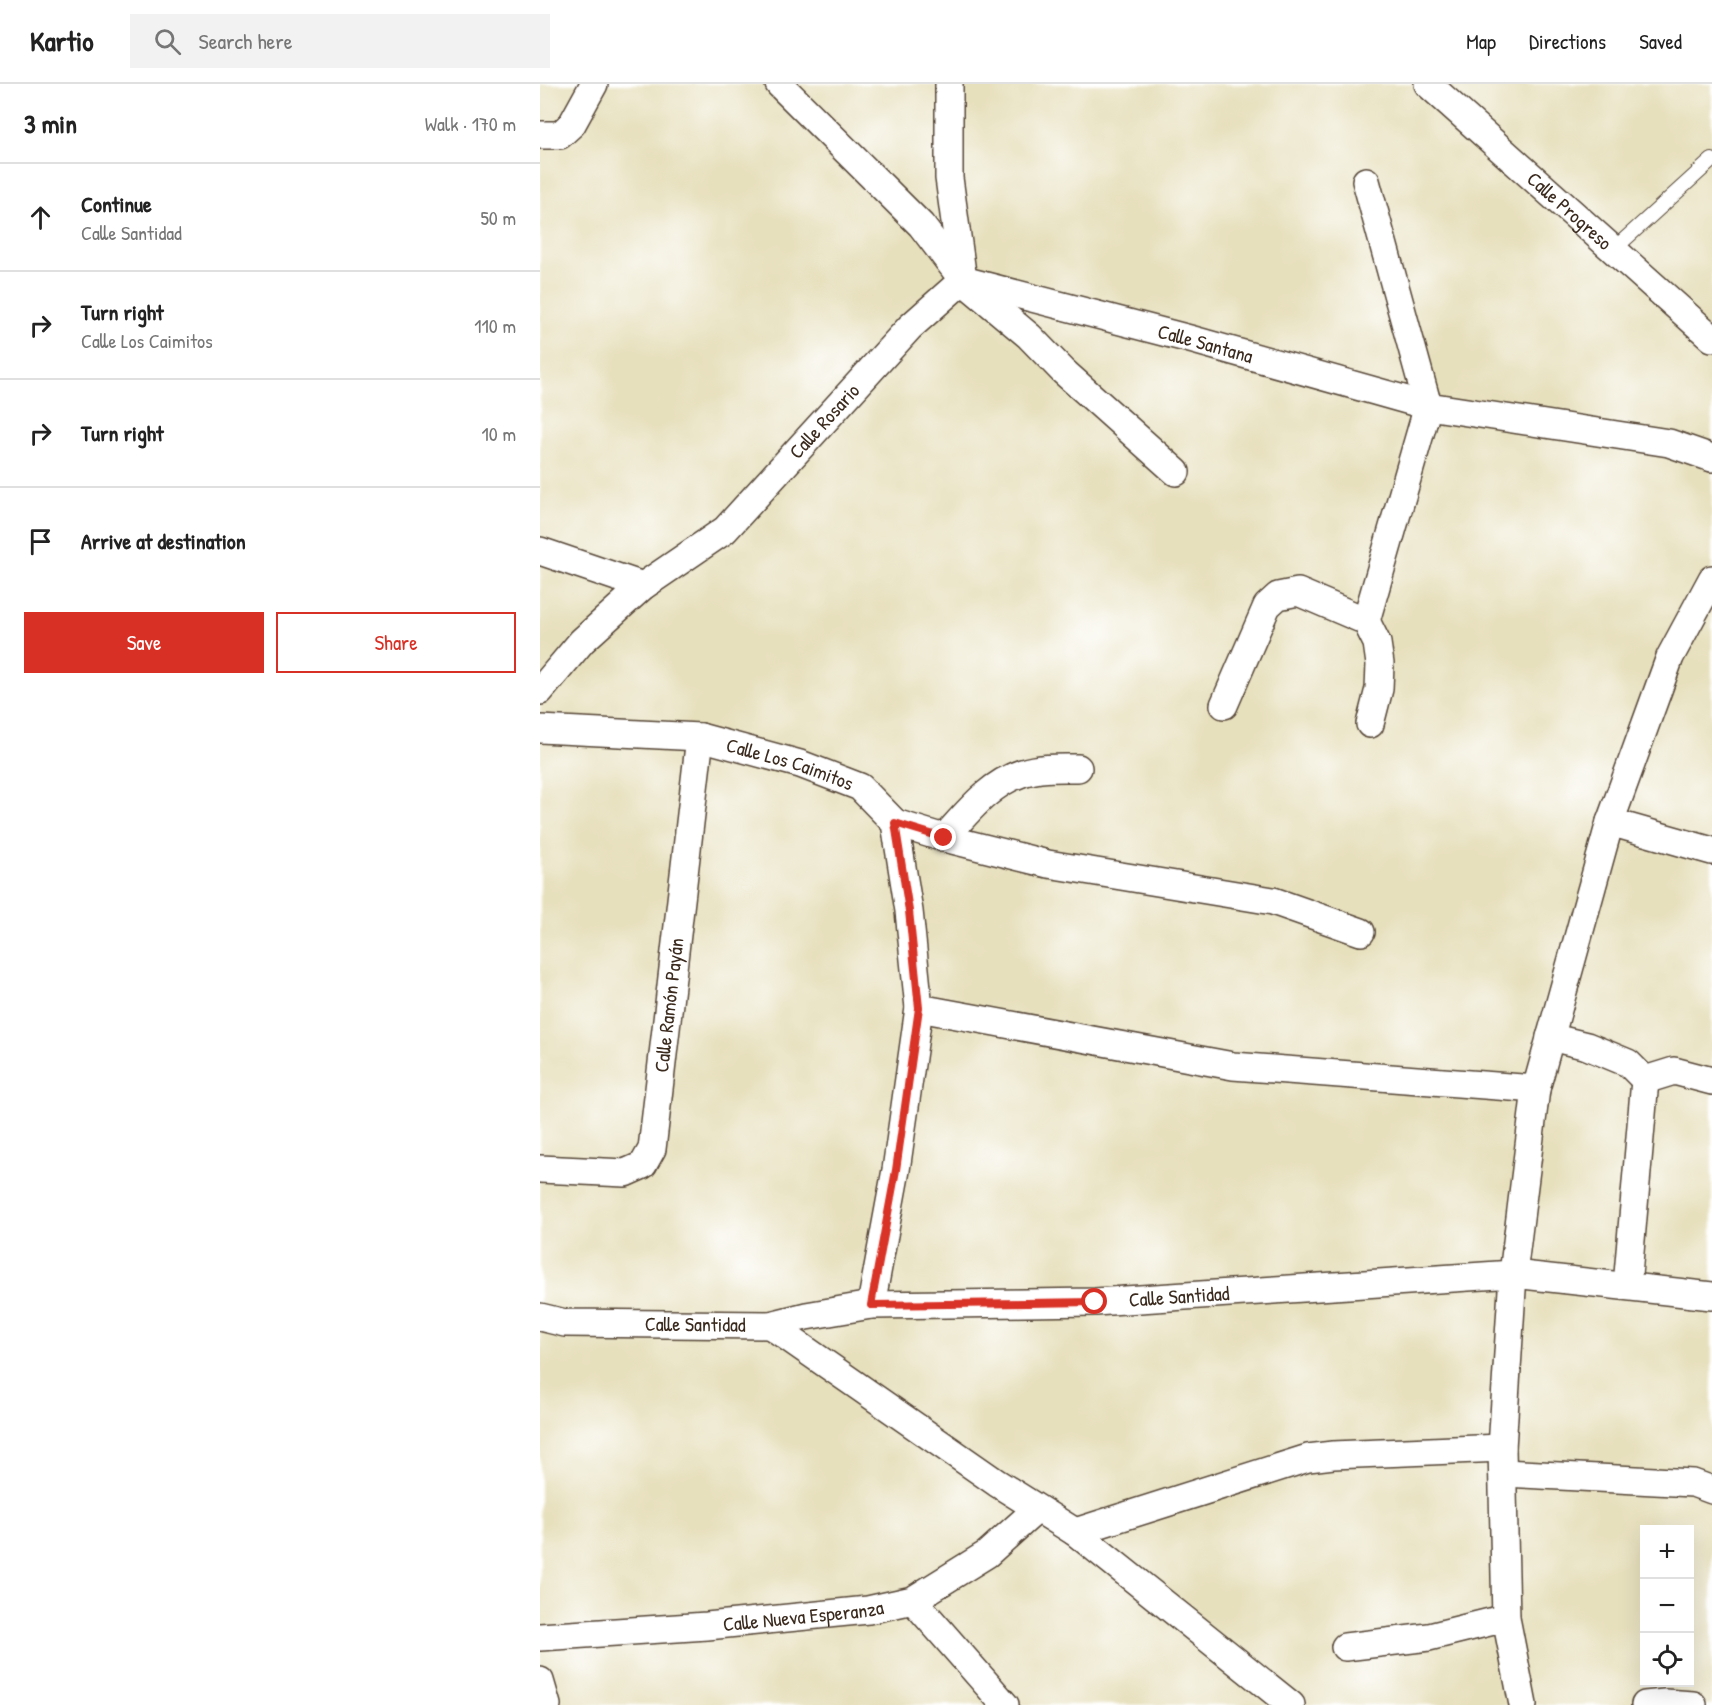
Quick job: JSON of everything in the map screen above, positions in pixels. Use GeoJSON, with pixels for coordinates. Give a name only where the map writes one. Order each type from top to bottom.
{"type":"FeatureCollection","features":[{"type":"Feature","properties":{"kind":"street"},"geometry":{"type":"LineString","coordinates":[[540,135],[560,135],[572,124],[594,84]]}},
{"type":"Feature","properties":{"kind":"street"},"geometry":{"type":"LineString","coordinates":[[779,84],[921,225],[963,280],[1029,336],[1063,371],[1176,472]]}},
{"type":"Feature","properties":{"kind":"street"},"geometry":{"type":"LineString","coordinates":[[949,84],[949,178],[963,280]]}},
{"type":"Feature","properties":{"kind":"street","name":"Calle Progreso"},"geometry":{"type":"LineString","coordinates":[[1428,84],[1712,338]]}},
{"type":"Feature","properties":{"kind":"street"},"geometry":{"type":"LineString","coordinates":[[1366,181],[1428,406],[1366,621]]}},
{"type":"Feature","properties":{"kind":"street","name":"Calle Santana"},"geometry":{"type":"LineString","coordinates":[[963,280],[1190,339],[1428,406],[1669,443],[1712,458]]}},
{"type":"Feature","properties":{"kind":"street","name":"Calle Rosario"},"geometry":{"type":"LineString","coordinates":[[540,691],[582,641],[643,586],[725,530],[910,327],[963,280]]}},
{"type":"Feature","properties":{"kind":"street"},"geometry":{"type":"LineString","coordinates":[[540,551],[643,586]]}},
{"type":"Feature","properties":{"kind":"street"},"geometry":{"type":"LineString","coordinates":[[1523,1705],[1506,1618],[1502,1460],[1514,1274],[1536,1089],[1611,822],[1670,657],[1710,587]]}},
{"type":"Feature","properties":{"kind":"street"},"geometry":{"type":"LineString","coordinates":[[1224,705],[1267,606],[1278,596],[1298,592],[1366,621],[1377,643],[1380,664],[1379,689],[1370,724]]}},
{"type":"Feature","properties":{"kind":"street","name":"Calle Los Caimitos"},"geometry":{"type":"LineString","coordinates":[[540,729],[700,737],[800,765],[860,787],[895,823]]}},
{"type":"Feature","properties":{"kind":"street","name":"Calle Ramón Payán"},"geometry":{"type":"LineString","coordinates":[[540,1169],[625,1173],[643,1165],[652,1149],[700,737]]}},
{"type":"Feature","properties":{"kind":"street"},"geometry":{"type":"LineString","coordinates":[[944,838],[983,795],[1002,783],[1022,773],[1049,768],[1078,768]]}},
{"type":"Feature","properties":{"kind":"street"},"geometry":{"type":"LineString","coordinates":[[1611,822],[1712,851]]}},
{"type":"Feature","properties":{"kind":"street"},"geometry":{"type":"LineString","coordinates":[[871,1305],[896,1170],[919,1008],[909,911],[895,823],[944,838],[1048,864],[1273,902],[1361,932]]}},
{"type":"Feature","properties":{"kind":"street"},"geometry":{"type":"LineString","coordinates":[[919,1008],[1233,1066],[1536,1089]]}},
{"type":"Feature","properties":{"kind":"street"},"geometry":{"type":"LineString","coordinates":[[1550,1037],[1587,1046],[1628,1063],[1645,1080],[1628,1286]]}},
{"type":"Feature","properties":{"kind":"street"},"geometry":{"type":"LineString","coordinates":[[1645,1080],[1674,1071],[1712,1081]]}},
{"type":"Feature","properties":{"kind":"street","name":"Calle Santidad"},"geometry":{"type":"LineString","coordinates":[[540,1317],[565,1323],[770,1325],[806,1316],[871,1305],[1095,1302],[1514,1274],[1712,1296]]}},
{"type":"Feature","properties":{"kind":"street"},"geometry":{"type":"LineString","coordinates":[[770,1325],[1037,1509],[1075,1532],[1292,1705]]}},
{"type":"Feature","properties":{"kind":"street"},"geometry":{"type":"LineString","coordinates":[[1075,1532],[1308,1458],[1332,1455],[1502,1460],[1693,1483],[1712,1490]]}},
{"type":"Feature","properties":{"kind":"street","name":"Calle Nueva Esperanza"},"geometry":{"type":"LineString","coordinates":[[540,1637],[707,1626],[868,1610],[913,1600],[987,1554],[1037,1509]]}},
{"type":"Feature","properties":{"kind":"street"},"geometry":{"type":"LineString","coordinates":[[913,1600],[1005,1705]]}},
{"type":"Feature","properties":{"kind":"street"},"geometry":{"type":"LineString","coordinates":[[1345,1647],[1429,1637],[1506,1618]]}},
{"type":"Feature","properties":{"kind":"street"},"geometry":{"type":"LineString","coordinates":[[540,1681],[547,1705]]}},
{"type":"Feature","properties":{"kind":"street"},"geometry":{"type":"LineString","coordinates":[[1645,1705],[1665,1703],[1693,1705]]}},
{"type":"Feature","properties":{"kind":"lane"},"geometry":{"type":"LineString","coordinates":[[1613,250],[1712,160]]}},
{"type":"Feature","properties":{"kind":"route"},"geometry":{"type":"LineString","coordinates":[[944,838],[895,823],[909,911],[919,1008],[896,1170],[871,1305],[1095,1302]]}}]}
